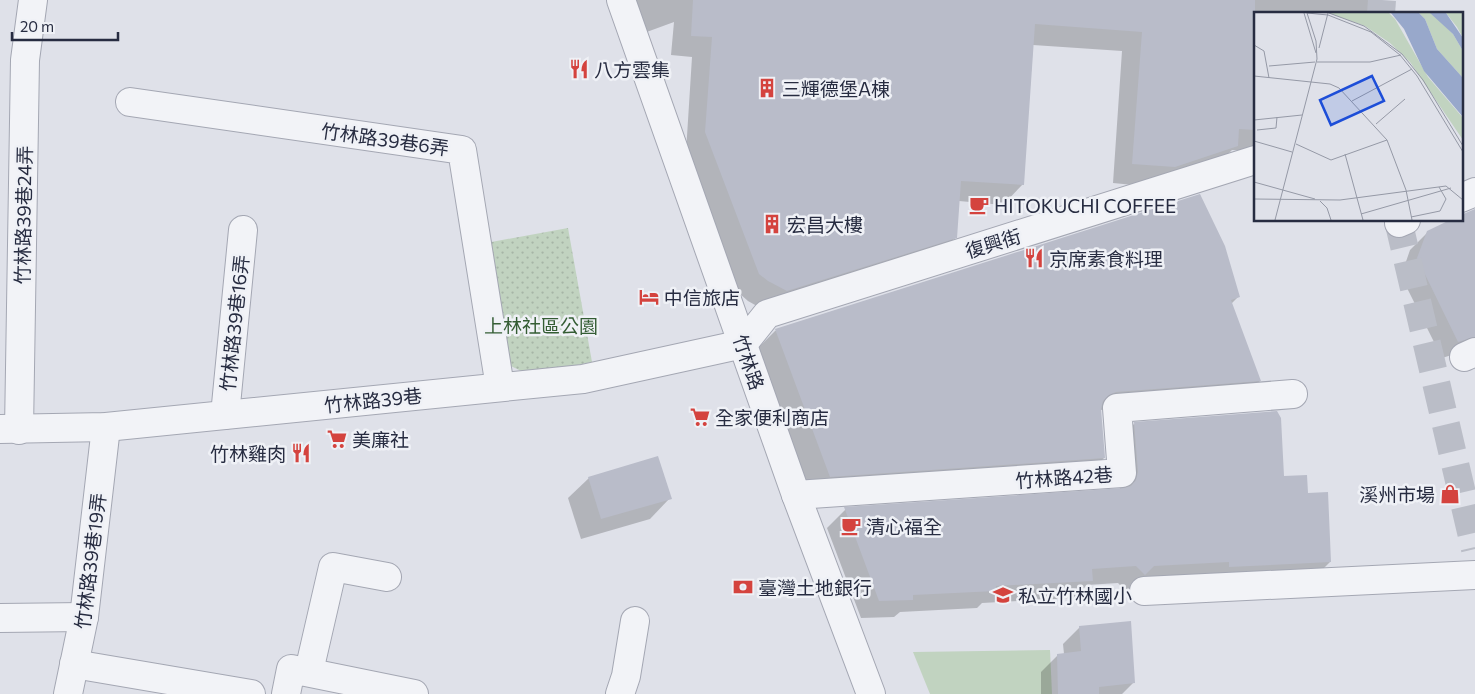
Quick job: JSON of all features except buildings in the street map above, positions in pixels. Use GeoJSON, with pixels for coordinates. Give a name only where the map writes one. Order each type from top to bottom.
{"type":"FeatureCollection","features":[{"type":"Feature","properties":{"kind":"street","name":"竹林路39巷24弄"},"geometry":{"type":"LineString","coordinates":[[10,429],[25,60],[33,0]]}},
{"type":"Feature","properties":{"kind":"street","name":"竹林路"},"geometry":{"type":"LineString","coordinates":[[621,0],[796,495],[871,694]]}},
{"type":"Feature","properties":{"kind":"street","name":"竹林路39巷6弄"},"geometry":{"type":"LineString","coordinates":[[130,102],[462,150],[500,387]]}},
{"type":"Feature","properties":{"kind":"street","name":"復興街"},"geometry":{"type":"LineString","coordinates":[[743,344],[767,314],[1254,160]]}},
{"type":"Feature","properties":{"kind":"street"},"geometry":{"type":"LineString","coordinates":[[1462,198],[1475,192]]}},
{"type":"Feature","properties":{"kind":"street","name":"竹林路39巷16弄"},"geometry":{"type":"LineString","coordinates":[[225,415],[243,230]]}},
{"type":"Feature","properties":{"kind":"street","name":"竹林路39巷"},"geometry":{"type":"LineString","coordinates":[[10,429],[106,427],[583,379],[743,344]]}},
{"type":"Feature","properties":{"kind":"street","name":"竹林路42巷"},"geometry":{"type":"LineString","coordinates":[[796,495],[1122,473],[1117,408],[1293,394]]}},
{"type":"Feature","properties":{"kind":"street","name":"竹林路39巷19弄"},"geometry":{"type":"LineString","coordinates":[[68,694],[84,617],[106,427]]}},
{"type":"Feature","properties":{"kind":"street"},"geometry":{"type":"LineString","coordinates":[[309,671],[333,567],[387,577]]}},
{"type":"Feature","properties":{"kind":"street"},"geometry":{"type":"LineString","coordinates":[[1144,591],[1475,575]]}},
{"type":"Feature","properties":{"kind":"street"},"geometry":{"type":"LineString","coordinates":[[0,618],[84,617]]}},
{"type":"Feature","properties":{"kind":"street"},"geometry":{"type":"LineString","coordinates":[[620,694],[626,676],[635,621]]}},
{"type":"Feature","properties":{"kind":"street"},"geometry":{"type":"LineString","coordinates":[[74,664],[251,694]]}},
{"type":"Feature","properties":{"kind":"street"},"geometry":{"type":"LineString","coordinates":[[286,694],[291,669],[309,671],[414,694]]}},
{"type":"Feature","properties":{"kind":"green space","name":"上林社區公園"},"geometry":{"type":"Polygon","coordinates":[[[568,228],[592,362],[530,375],[502,362],[486,243],[568,228]]]}},
{"type":"Feature","properties":{"kind":"green space"},"geometry":{"type":"Polygon","coordinates":[[[1050,650],[1052,694],[930,694],[913,652],[1050,650]]]}},
{"type":"Feature","properties":{"kind":"tunnel"},"geometry":{"type":"LineString","coordinates":[[1381,12],[1382,0]]}},
{"type":"Feature","properties":{"kind":"tunnel"},"geometry":{"type":"LineString","coordinates":[[1398,221],[1475,549]]}},
{"type":"Feature","properties":{"kind":"place","name":"八方雲集"},"geometry":{"type":"Point","coordinates":[579,69]}},
{"type":"Feature","properties":{"kind":"place","name":"三輝德堡A棟"},"geometry":{"type":"Point","coordinates":[767,88]}},
{"type":"Feature","properties":{"kind":"place","name":"HITOKUCHI COFFEE"},"geometry":{"type":"Point","coordinates":[979,205]}},
{"type":"Feature","properties":{"kind":"place","name":"宏昌大樓"},"geometry":{"type":"Point","coordinates":[772,224]}},
{"type":"Feature","properties":{"kind":"place","name":"京席素食料理"},"geometry":{"type":"Point","coordinates":[1034,258]}},
{"type":"Feature","properties":{"kind":"place","name":"中信旅店"},"geometry":{"type":"Point","coordinates":[649,297]}},
{"type":"Feature","properties":{"kind":"place","name":"全家便利商店"},"geometry":{"type":"Point","coordinates":[700,417]}},
{"type":"Feature","properties":{"kind":"place","name":"美廉社"},"geometry":{"type":"Point","coordinates":[337,439]}},
{"type":"Feature","properties":{"kind":"place","name":"竹林雞肉"},"geometry":{"type":"Point","coordinates":[301,453]}},
{"type":"Feature","properties":{"kind":"place","name":"溪州市場"},"geometry":{"type":"Point","coordinates":[1450,494]}},
{"type":"Feature","properties":{"kind":"place","name":"清心福全"},"geometry":{"type":"Point","coordinates":[851,526]}},
{"type":"Feature","properties":{"kind":"place","name":"臺灣土地銀行"},"geometry":{"type":"Point","coordinates":[743,587]}},
{"type":"Feature","properties":{"kind":"place","name":"私立竹林國小"},"geometry":{"type":"Point","coordinates":[1003,595]}}]}
